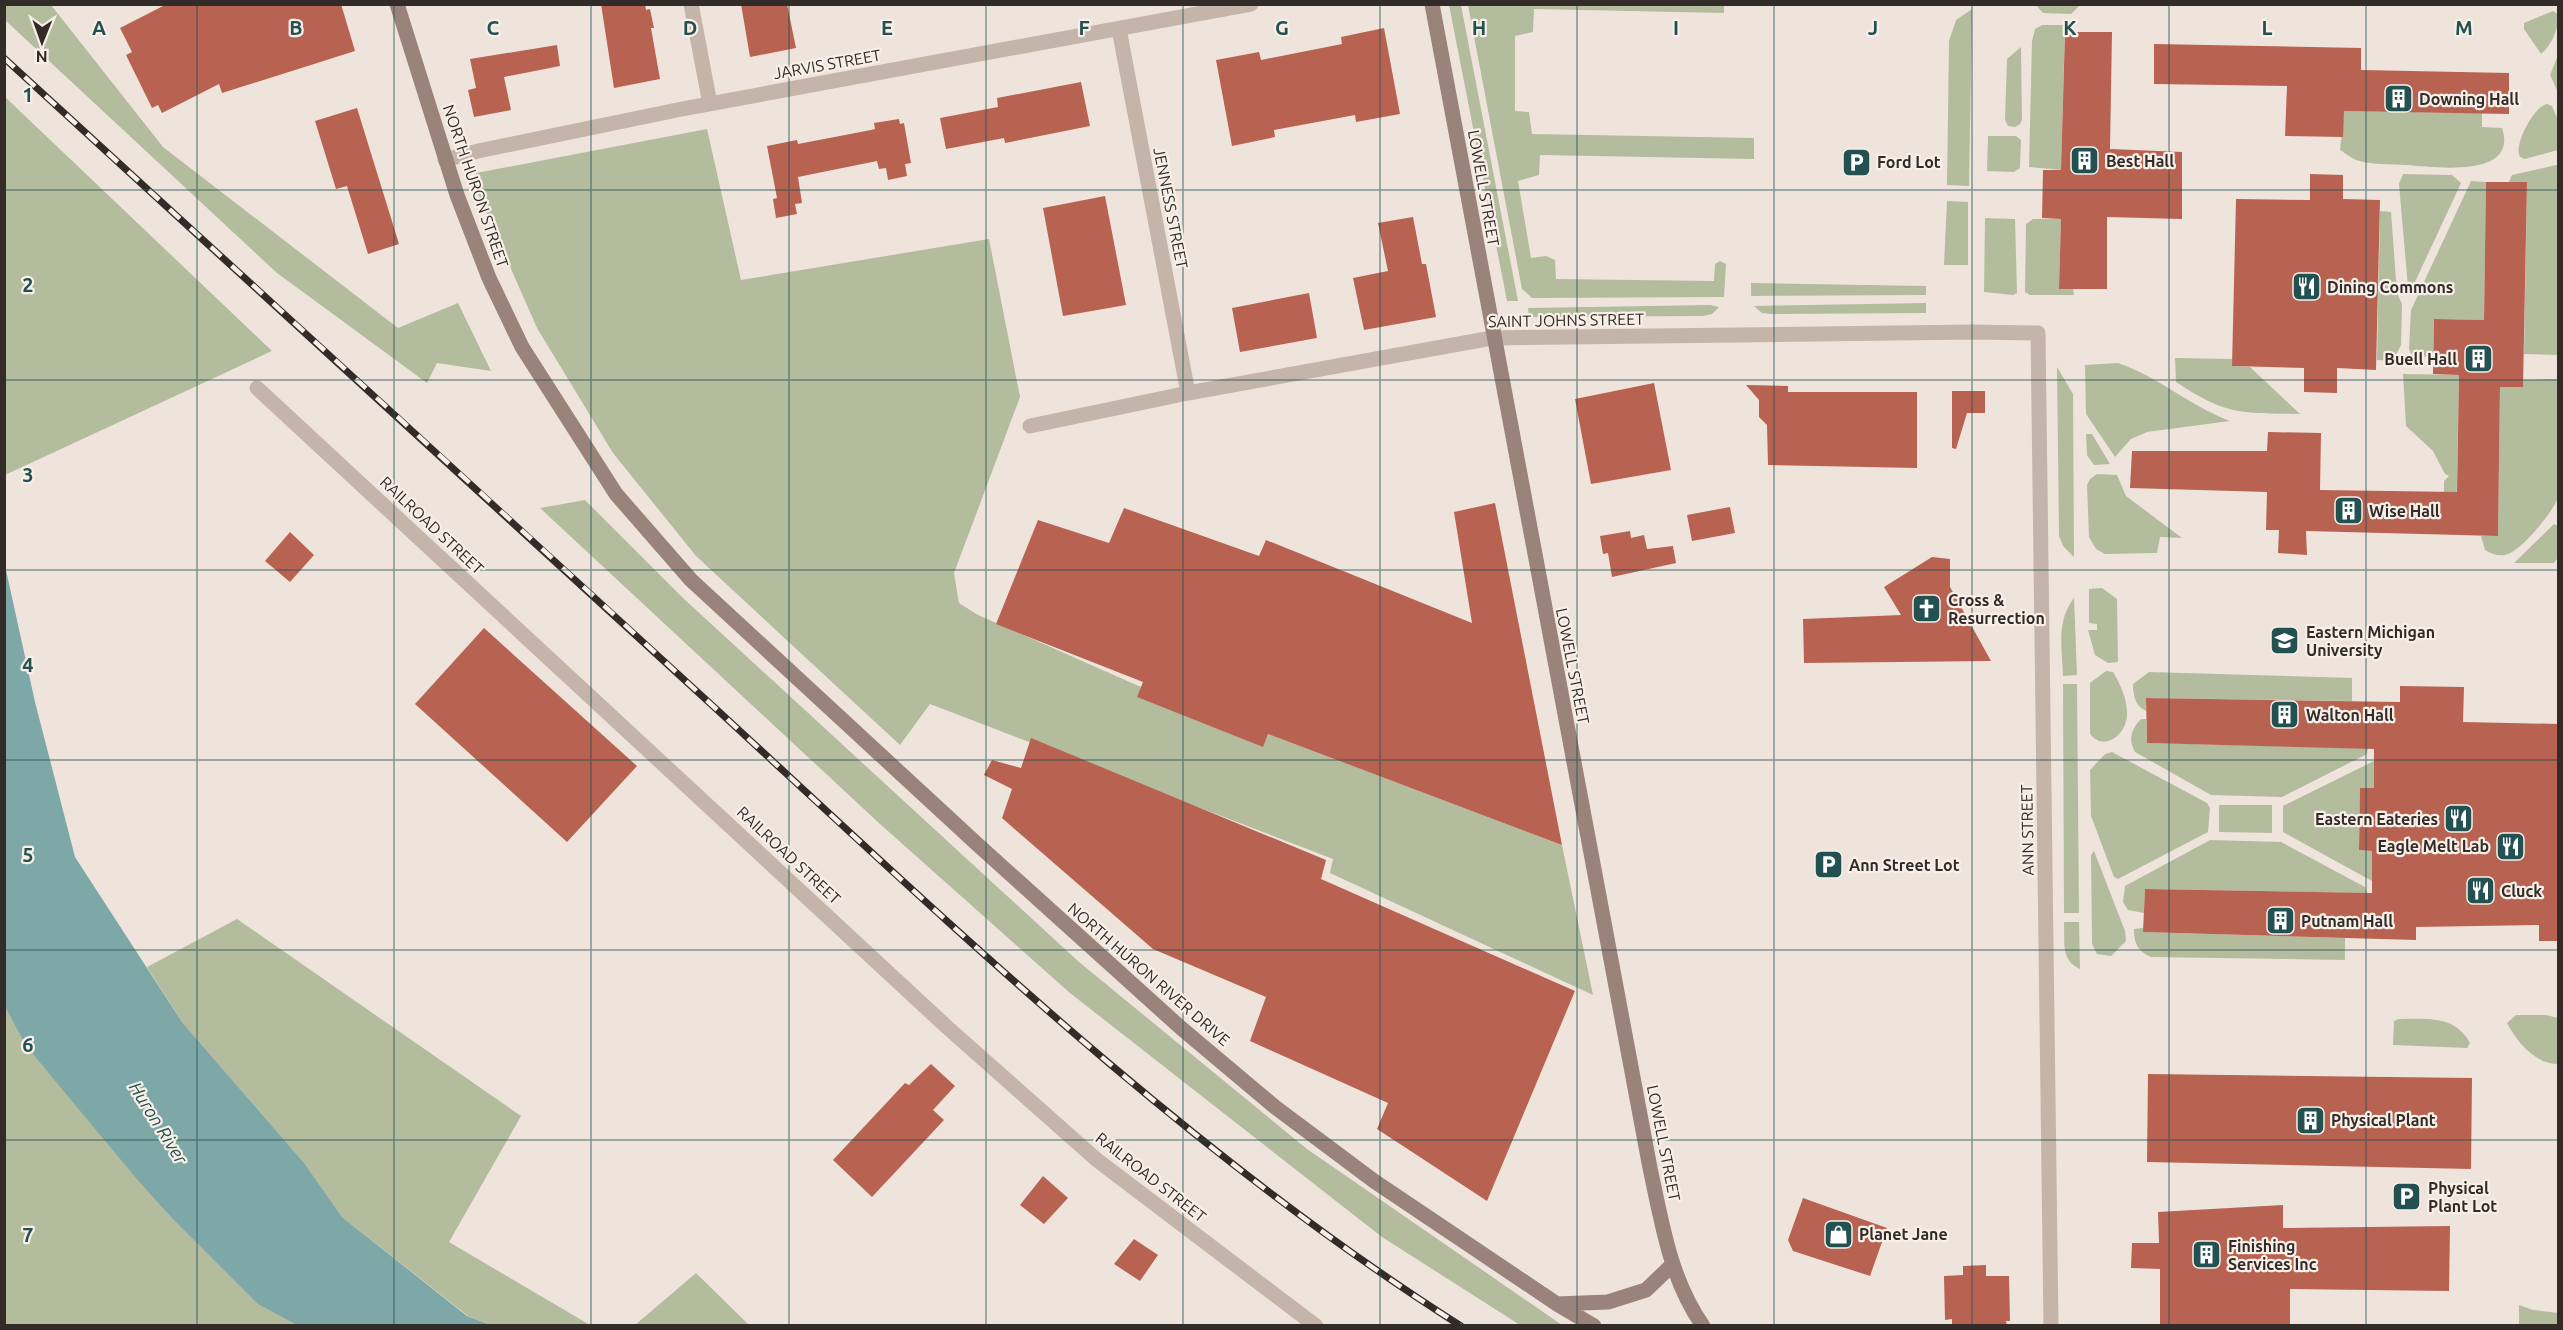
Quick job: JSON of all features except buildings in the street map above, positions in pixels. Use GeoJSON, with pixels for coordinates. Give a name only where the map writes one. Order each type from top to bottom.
{"type":"FeatureCollection","features":[{"type":"Feature","properties":{"kind":"main road","name":"NORTH HURON STREET"},"geometry":{"type":"LineString","coordinates":[[397,4],[445,160],[489,278],[522,347],[616,494],[691,580],[717,604]]}},
{"type":"Feature","properties":{"kind":"main road","name":"LOWELL STREET"},"geometry":{"type":"LineString","coordinates":[[1432,4],[1492,338],[1648,1157],[1672,1265],[1691,1308],[1703,1326]]}},
{"type":"Feature","properties":{"kind":"main road","name":"NORTH HURON RIVER DRIVE"},"geometry":{"type":"LineString","coordinates":[[717,604],[1003,868],[1181,1028],[1275,1107],[1374,1181],[1557,1304],[1594,1326]]}},
{"type":"Feature","properties":{"kind":"main road"},"geometry":{"type":"LineString","coordinates":[[1557,1304],[1608,1302],[1646,1290],[1672,1265]]}},
{"type":"Feature","properties":{"kind":"street"},"geometry":{"type":"LineString","coordinates":[[691,4],[710,104]]}},
{"type":"Feature","properties":{"kind":"street","name":"JARVIS STREET"},"geometry":{"type":"LineString","coordinates":[[445,160],[489,148],[710,104],[1251,4]]}},
{"type":"Feature","properties":{"kind":"street","name":"JENNESS STREET"},"geometry":{"type":"LineString","coordinates":[[1119,29],[1188,393]]}},
{"type":"Feature","properties":{"kind":"street","name":"SAINT JOHNS STREET"},"geometry":{"type":"LineString","coordinates":[[1030,426],[1188,393],[1492,338],[2038,333]]}},
{"type":"Feature","properties":{"kind":"street","name":"ANN STREET"},"geometry":{"type":"LineString","coordinates":[[2038,333],[2051,1326]]}},
{"type":"Feature","properties":{"kind":"street","name":"RAILROAD STREET"},"geometry":{"type":"LineString","coordinates":[[257,388],[957,1036],[1097,1160],[1316,1326]]}},
{"type":"Feature","properties":{"kind":"green space"},"geometry":{"type":"Polygon","coordinates":[[[4,5],[51,5],[163,147],[398,328],[458,303],[491,371],[437,363],[427,383],[277,273],[5,20],[4,5]]]}},
{"type":"Feature","properties":{"kind":"green space"},"geometry":{"type":"Polygon","coordinates":[[[1449,5],[1461,5],[1518,301],[1507,301],[1449,5]]]}},
{"type":"Feature","properties":{"kind":"green space"},"geometry":{"type":"Polygon","coordinates":[[[1468,5],[1724,5],[1724,13],[1534,9],[1533,32],[1515,36],[1515,111],[1529,112],[1532,134],[1754,138],[1754,159],[1540,155],[1539,175],[1518,181],[1531,258],[1546,256],[1555,260],[1556,279],[1714,281],[1715,264],[1720,261],[1726,264],[1724,297],[1532,298],[1522,289],[1468,5]]]}},
{"type":"Feature","properties":{"kind":"green space"},"geometry":{"type":"Polygon","coordinates":[[[2036,5],[2080,5],[2071,14],[2043,13],[2036,5]]]}},
{"type":"Feature","properties":{"kind":"green space"},"geometry":{"type":"Polygon","coordinates":[[[1972,9],[1969,186],[1947,185],[1949,41],[1956,20],[1972,9]]]}},
{"type":"Feature","properties":{"kind":"green space"},"geometry":{"type":"Polygon","coordinates":[[[2553,11],[2558,14],[2556,30],[2541,54],[2524,29],[2524,23],[2553,11]]]}},
{"type":"Feature","properties":{"kind":"green space"},"geometry":{"type":"Polygon","coordinates":[[[2042,25],[2065,25],[2061,170],[2029,167],[2032,41],[2035,29],[2042,25]]]}},
{"type":"Feature","properties":{"kind":"green space"},"geometry":{"type":"Polygon","coordinates":[[[2021,47],[2022,120],[2015,127],[2008,126],[2005,120],[2007,59],[2021,47]]]}},
{"type":"Feature","properties":{"kind":"green space"},"geometry":{"type":"Polygon","coordinates":[[[2558,55],[2558,89],[2557,90],[2550,75],[2558,55]]]}},
{"type":"Feature","properties":{"kind":"green space"},"geometry":{"type":"Polygon","coordinates":[[[4,96],[272,351],[5,475],[4,475],[4,96]]]}},
{"type":"Feature","properties":{"kind":"green space"},"geometry":{"type":"Polygon","coordinates":[[[2547,104],[2552,106],[2558,120],[2558,150],[2525,159],[2520,157],[2519,144],[2526,127],[2536,112],[2547,104]]]}},
{"type":"Feature","properties":{"kind":"green space"},"geometry":{"type":"Polygon","coordinates":[[[2344,111],[2482,113],[2482,127],[2502,128],[2504,144],[2498,156],[2487,163],[2471,166],[2454,168],[2362,162],[2340,150],[2344,111]]]}},
{"type":"Feature","properties":{"kind":"green space"},"geometry":{"type":"Polygon","coordinates":[[[707,129],[741,280],[989,239],[1020,397],[954,573],[959,603],[978,615],[1141,687],[1138,697],[1262,746],[1268,734],[1562,845],[1593,995],[1330,873],[1333,859],[930,704],[900,745],[696,556],[613,453],[537,328],[475,187],[476,173],[707,129]]]}},
{"type":"Feature","properties":{"kind":"green space"},"geometry":{"type":"Polygon","coordinates":[[[1988,136],[2016,136],[2021,140],[2020,168],[2014,172],[1987,171],[1988,136]]]}},
{"type":"Feature","properties":{"kind":"green space"},"geometry":{"type":"Polygon","coordinates":[[[2558,166],[2558,355],[2524,354],[2527,182],[2509,182],[2512,175],[2558,166]]]}},
{"type":"Feature","properties":{"kind":"green space"},"geometry":{"type":"Polygon","coordinates":[[[2403,174],[2452,175],[2461,183],[2415,282],[2408,287],[2399,184],[2403,174]]]}},
{"type":"Feature","properties":{"kind":"green space"},"geometry":{"type":"Polygon","coordinates":[[[2471,181],[2486,182],[2484,320],[2434,319],[2433,357],[2412,356],[2409,349],[2411,310],[2471,181]]]}},
{"type":"Feature","properties":{"kind":"green space"},"geometry":{"type":"Polygon","coordinates":[[[1947,201],[1968,202],[1968,265],[1944,265],[1947,201]]]}},
{"type":"Feature","properties":{"kind":"green space"},"geometry":{"type":"Polygon","coordinates":[[[2380,211],[2391,212],[2397,293],[2402,304],[2401,345],[2393,361],[2377,360],[2380,211]]]}},
{"type":"Feature","properties":{"kind":"green space"},"geometry":{"type":"Polygon","coordinates":[[[1985,218],[2015,219],[2017,293],[2013,295],[1984,292],[1985,218]]]}},
{"type":"Feature","properties":{"kind":"green space"},"geometry":{"type":"Polygon","coordinates":[[[2033,219],[2061,219],[2059,289],[2073,289],[2074,295],[2030,295],[2025,292],[2026,224],[2033,219]]]}},
{"type":"Feature","properties":{"kind":"green space"},"geometry":{"type":"Polygon","coordinates":[[[1751,283],[1926,286],[1926,295],[1751,296],[1751,283]]]}},
{"type":"Feature","properties":{"kind":"green space"},"geometry":{"type":"Polygon","coordinates":[[[1926,303],[1926,313],[1772,314],[1762,313],[1754,306],[1926,303]]]}},
{"type":"Feature","properties":{"kind":"green space"},"geometry":{"type":"Polygon","coordinates":[[[1710,305],[1719,307],[1712,314],[1703,316],[1529,317],[1528,308],[1710,305]]]}},
{"type":"Feature","properties":{"kind":"green space"},"geometry":{"type":"Polygon","coordinates":[[[2175,358],[2232,359],[2233,366],[2250,367],[2300,414],[2248,412],[2222,407],[2176,382],[2175,358]]]}},
{"type":"Feature","properties":{"kind":"green space"},"geometry":{"type":"Polygon","coordinates":[[[2118,363],[2230,421],[2147,432],[2131,439],[2115,457],[2086,414],[2085,365],[2118,363]]]}},
{"type":"Feature","properties":{"kind":"green space"},"geometry":{"type":"Polygon","coordinates":[[[2057,367],[2073,394],[2074,557],[2063,546],[2059,536],[2057,367]]]}},
{"type":"Feature","properties":{"kind":"green space"},"geometry":{"type":"Polygon","coordinates":[[[2403,374],[2459,375],[2456,531],[2444,531],[2444,481],[2449,476],[2445,474],[2433,451],[2406,426],[2403,374]]]}},
{"type":"Feature","properties":{"kind":"green space"},"geometry":{"type":"Polygon","coordinates":[[[2556,379],[2558,382],[2558,498],[2538,528],[2518,548],[2505,555],[2491,553],[2485,550],[2481,536],[2498,536],[2500,387],[2523,387],[2523,380],[2556,379]]]}},
{"type":"Feature","properties":{"kind":"green space"},"geometry":{"type":"Polygon","coordinates":[[[2086,434],[2092,434],[2110,464],[2094,465],[2087,455],[2086,434]]]}},
{"type":"Feature","properties":{"kind":"green space"},"geometry":{"type":"Polygon","coordinates":[[[2097,474],[2117,475],[2126,496],[2182,538],[2160,537],[2157,553],[2105,554],[2096,549],[2089,537],[2087,485],[2090,479],[2097,474]]]}},
{"type":"Feature","properties":{"kind":"green space"},"geometry":{"type":"Polygon","coordinates":[[[585,500],[683,598],[1079,962],[1307,1149],[1562,1325],[1520,1325],[1382,1237],[1070,993],[880,824],[540,508],[585,500]]]}},
{"type":"Feature","properties":{"kind":"green space"},"geometry":{"type":"Polygon","coordinates":[[[2554,524],[2558,526],[2557,559],[2554,563],[2514,563],[2554,524]]]}},
{"type":"Feature","properties":{"kind":"green space"},"geometry":{"type":"Polygon","coordinates":[[[2102,588],[2117,599],[2118,662],[2108,663],[2095,655],[2088,630],[2097,630],[2097,624],[2089,623],[2089,589],[2102,588]]]}},
{"type":"Feature","properties":{"kind":"green space"},"geometry":{"type":"Polygon","coordinates":[[[2074,598],[2077,675],[2063,676],[2062,625],[2068,607],[2074,598]]]}},
{"type":"Feature","properties":{"kind":"green space"},"geometry":{"type":"Polygon","coordinates":[[[2106,671],[2113,672],[2118,681],[2127,713],[2120,733],[2109,741],[2102,742],[2090,734],[2090,683],[2106,671]]]}},
{"type":"Feature","properties":{"kind":"green space"},"geometry":{"type":"Polygon","coordinates":[[[2149,672],[2352,678],[2352,701],[2146,698],[2146,711],[2135,700],[2133,684],[2149,672]]]}},
{"type":"Feature","properties":{"kind":"green space"},"geometry":{"type":"Polygon","coordinates":[[[2063,684],[2077,684],[2079,913],[2064,913],[2063,684]]]}},
{"type":"Feature","properties":{"kind":"green space"},"geometry":{"type":"Polygon","coordinates":[[[2141,719],[2146,719],[2147,743],[2368,748],[2367,754],[2282,797],[2211,795],[2135,752],[2132,735],[2141,719]]]}},
{"type":"Feature","properties":{"kind":"green space"},"geometry":{"type":"Polygon","coordinates":[[[2112,752],[2207,803],[2210,808],[2208,832],[2118,879],[2114,877],[2091,816],[2090,770],[2105,754],[2112,752]]]}},
{"type":"Feature","properties":{"kind":"green space"},"geometry":{"type":"Polygon","coordinates":[[[2374,761],[2374,788],[2360,789],[2359,850],[2372,851],[2372,881],[2283,832],[2283,806],[2374,761]]]}},
{"type":"Feature","properties":{"kind":"green space"},"geometry":{"type":"Polygon","coordinates":[[[2219,805],[2272,805],[2272,833],[2219,832],[2219,805]]]}},
{"type":"Feature","properties":{"kind":"green space"},"geometry":{"type":"Polygon","coordinates":[[[2210,840],[2281,842],[2365,887],[2367,893],[2145,889],[2144,913],[2128,910],[2123,902],[2125,886],[2210,840]]]}},
{"type":"Feature","properties":{"kind":"green space"},"geometry":{"type":"Polygon","coordinates":[[[2094,851],[2125,931],[2126,941],[2111,956],[2097,954],[2092,944],[2091,855],[2094,851]]]}},
{"type":"Feature","properties":{"kind":"green space"},"geometry":{"type":"Polygon","coordinates":[[[237,919],[521,1116],[449,1242],[590,1325],[491,1325],[468,1316],[342,1217],[305,1164],[182,1022],[147,967],[237,919]]]}},
{"type":"Feature","properties":{"kind":"green space"},"geometry":{"type":"Polygon","coordinates":[[[2064,922],[2079,922],[2080,969],[2069,961],[2066,955],[2064,922]]]}},
{"type":"Feature","properties":{"kind":"green space"},"geometry":{"type":"Polygon","coordinates":[[[2143,928],[2143,932],[2345,938],[2345,960],[2151,957],[2140,949],[2135,939],[2134,929],[2143,928]]]}},
{"type":"Feature","properties":{"kind":"green space"},"geometry":{"type":"Polygon","coordinates":[[[4,1005],[26,1046],[168,1214],[297,1325],[5,1325],[4,1005]]]}},
{"type":"Feature","properties":{"kind":"green space"},"geometry":{"type":"Polygon","coordinates":[[[2516,1015],[2546,1015],[2558,1018],[2558,1064],[2534,1056],[2521,1044],[2507,1023],[2516,1015]]]}},
{"type":"Feature","properties":{"kind":"green space"},"geometry":{"type":"Polygon","coordinates":[[[2430,1019],[2448,1023],[2457,1027],[2470,1043],[2467,1048],[2393,1045],[2394,1021],[2430,1019]]]}},
{"type":"Feature","properties":{"kind":"green space"},"geometry":{"type":"Polygon","coordinates":[[[696,1273],[749,1325],[635,1325],[696,1273]]]}},
{"type":"Feature","properties":{"kind":"green space"},"geometry":{"type":"Polygon","coordinates":[[[2519,1305],[2533,1310],[2558,1313],[2558,1325],[2519,1325],[2519,1305]]]}},
{"type":"Feature","properties":{"kind":"water","name":"Huron River"},"geometry":{"type":"Polygon","coordinates":[[[4,561],[35,702],[75,857],[182,1022],[305,1164],[342,1217],[467,1316],[491,1325],[297,1325],[258,1304],[168,1214],[26,1046],[4,1005],[4,561]]]}},
{"type":"Feature","properties":{"kind":"railway"},"geometry":{"type":"LineString","coordinates":[[4,58],[892,871],[1074,1033],[1167,1112],[1262,1187],[1360,1259],[1461,1326]]}},
{"type":"Feature","properties":{"kind":"place","name":"Downing Hall"},"geometry":{"type":"Point","coordinates":[2398,99]}},
{"type":"Feature","properties":{"kind":"place","name":"Best Hall"},"geometry":{"type":"Point","coordinates":[2085,161]}},
{"type":"Feature","properties":{"kind":"place","name":"Ford Lot"},"geometry":{"type":"Point","coordinates":[1856,162]}},
{"type":"Feature","properties":{"kind":"place","name":"Dining Commons"},"geometry":{"type":"Point","coordinates":[2306,287]}},
{"type":"Feature","properties":{"kind":"place","name":"Buell Hall"},"geometry":{"type":"Point","coordinates":[2478,359]}},
{"type":"Feature","properties":{"kind":"place","name":"Wise Hall"},"geometry":{"type":"Point","coordinates":[2348,511]}},
{"type":"Feature","properties":{"kind":"place","name":"Cross & Resurrection"},"geometry":{"type":"Point","coordinates":[1927,609]}},
{"type":"Feature","properties":{"kind":"place","name":"Eastern Michigan University"},"geometry":{"type":"Point","coordinates":[2285,641]}},
{"type":"Feature","properties":{"kind":"place","name":"Walton Hall"},"geometry":{"type":"Point","coordinates":[2285,715]}},
{"type":"Feature","properties":{"kind":"place","name":"Eastern Eateries"},"geometry":{"type":"Point","coordinates":[2459,819]}},
{"type":"Feature","properties":{"kind":"place","name":"Eagle Melt Lab"},"geometry":{"type":"Point","coordinates":[2510,846]}},
{"type":"Feature","properties":{"kind":"place","name":"Ann Street Lot"},"geometry":{"type":"Point","coordinates":[1828,865]}},
{"type":"Feature","properties":{"kind":"place","name":"Cluck"},"geometry":{"type":"Point","coordinates":[2480,891]}},
{"type":"Feature","properties":{"kind":"place","name":"Putnam Hall"},"geometry":{"type":"Point","coordinates":[2280,921]}},
{"type":"Feature","properties":{"kind":"place","name":"Physical Plant"},"geometry":{"type":"Point","coordinates":[2310,1120]}},
{"type":"Feature","properties":{"kind":"place","name":"Physical Plant Lot"},"geometry":{"type":"Point","coordinates":[2407,1197]}},
{"type":"Feature","properties":{"kind":"place","name":"Planet Jane"},"geometry":{"type":"Point","coordinates":[1838,1234]}},
{"type":"Feature","properties":{"kind":"place","name":"Finishing Services Inc"},"geometry":{"type":"Point","coordinates":[2207,1255]}}]}
